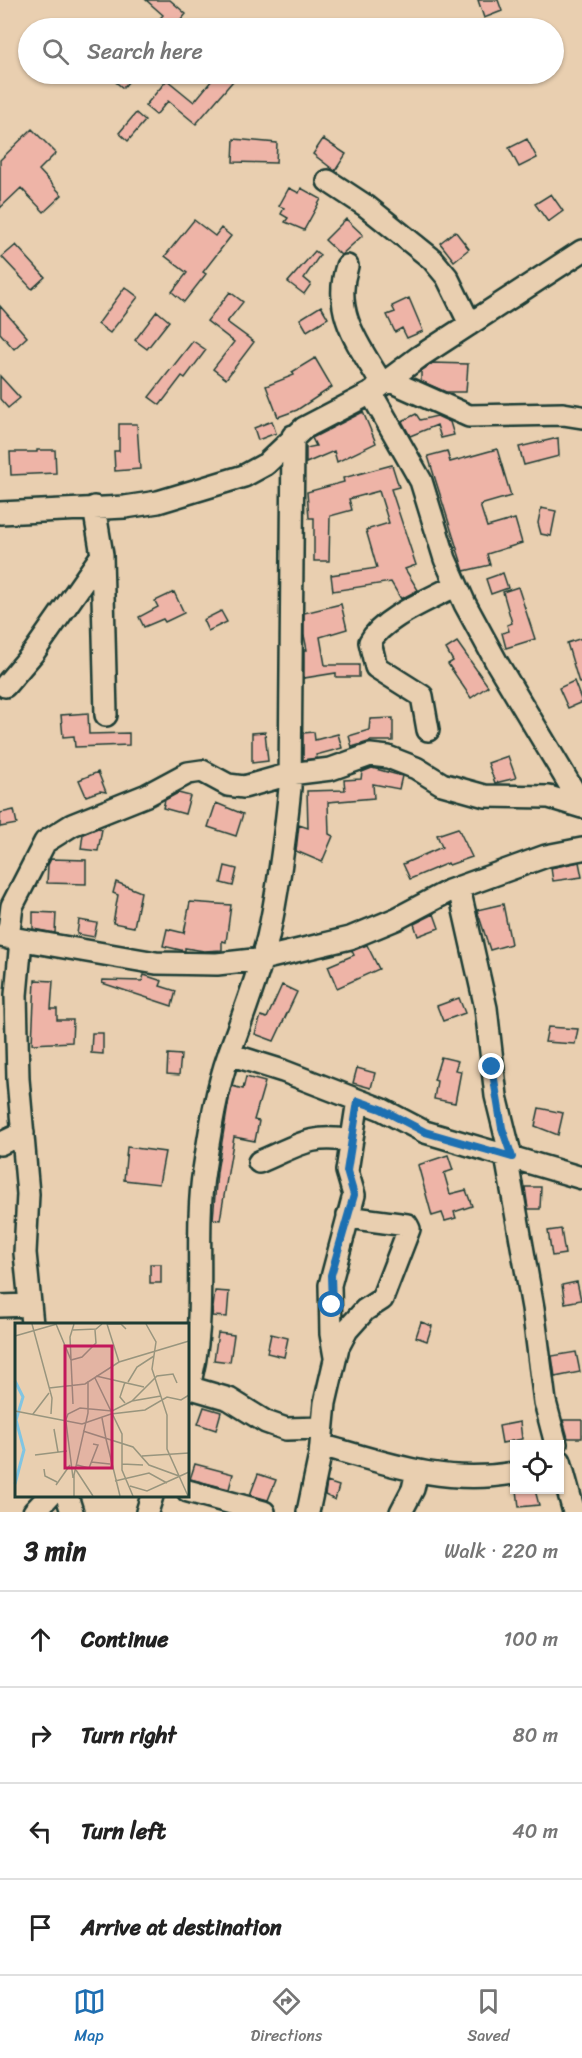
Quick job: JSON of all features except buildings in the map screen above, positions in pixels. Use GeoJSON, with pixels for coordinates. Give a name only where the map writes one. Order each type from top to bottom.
{"type":"FeatureCollection","features":[{"type":"Feature","properties":{"kind":"street"},"geometry":{"type":"LineString","coordinates":[[328,181],[366,206],[432,259],[447,277],[470,324]]}},
{"type":"Feature","properties":{"kind":"street"},"geometry":{"type":"LineString","coordinates":[[0,513],[125,507],[158,501],[244,476],[266,464],[293,436],[380,386],[582,250]]}},
{"type":"Feature","properties":{"kind":"street"},"geometry":{"type":"LineString","coordinates":[[347,266],[341,292],[344,315],[380,386],[421,481],[445,559],[456,585],[497,663],[582,806]]}},
{"type":"Feature","properties":{"kind":"street"},"geometry":{"type":"LineString","coordinates":[[380,386],[469,416],[563,414],[582,417]]}},
{"type":"Feature","properties":{"kind":"street"},"geometry":{"type":"LineString","coordinates":[[189,1382],[195,1355],[199,1225],[204,1172],[229,1054],[262,959],[273,908],[285,831],[290,774],[293,436]]}},
{"type":"Feature","properties":{"kind":"street"},"geometry":{"type":"LineString","coordinates":[[94,507],[102,555],[106,715]]}},
{"type":"Feature","properties":{"kind":"street"},"geometry":{"type":"LineString","coordinates":[[5,686],[34,652],[102,555]]}},
{"type":"Feature","properties":{"kind":"street"},"geometry":{"type":"LineString","coordinates":[[428,730],[427,713],[422,696],[376,667],[370,642],[373,636],[393,620],[456,585]]}},
{"type":"Feature","properties":{"kind":"street"},"geometry":{"type":"LineString","coordinates":[[0,1306],[31,1315],[25,1253],[28,1194],[18,1079],[16,995],[10,938],[12,906],[45,842],[52,836],[112,808],[147,795],[188,773],[202,771],[237,787],[290,774],[331,769],[370,755],[388,757],[416,768],[442,784],[485,796],[549,797],[582,806]]}},
{"type":"Feature","properties":{"kind":"street"},"geometry":{"type":"LineString","coordinates":[[10,938],[156,963],[217,964],[262,959],[350,938],[459,888],[546,856],[582,849]]}},
{"type":"Feature","properties":{"kind":"street"},"geometry":{"type":"LineString","coordinates":[[459,888],[486,1008],[496,1096],[509,1156],[545,1402],[554,1440]]}},
{"type":"Feature","properties":{"kind":"street"},"geometry":{"type":"LineString","coordinates":[[229,1054],[283,1071],[381,1109],[425,1132],[582,1178]]}},
{"type":"Feature","properties":{"kind":"street"},"geometry":{"type":"LineString","coordinates":[[336,1358],[331,1334],[330,1285],[354,1195],[347,1171],[358,1101]]}},
{"type":"Feature","properties":{"kind":"street"},"geometry":{"type":"LineString","coordinates":[[0,1144],[23,1133]]}},
{"type":"Feature","properties":{"kind":"street"},"geometry":{"type":"LineString","coordinates":[[260,1162],[309,1140],[333,1138],[351,1141]]}},
{"type":"Feature","properties":{"kind":"street"},"geometry":{"type":"LineString","coordinates":[[308,1512],[322,1437],[324,1403],[336,1358],[347,1330],[365,1310],[382,1299],[409,1229],[407,1225],[348,1215]]}},
{"type":"Feature","properties":{"kind":"street"},"geometry":{"type":"LineString","coordinates":[[189,1387],[229,1399],[266,1422],[322,1437],[417,1471],[482,1479],[510,1474]]}},
{"type":"Feature","properties":{"kind":"street"},"geometry":{"type":"LineString","coordinates":[[401,1512],[413,1489],[417,1471]]}},
{"type":"Feature","properties":{"kind":"street"},"geometry":{"type":"LineString","coordinates":[[564,1476],[574,1512]]}},
{"type":"Feature","properties":{"kind":"street"},"geometry":{"type":"LineString","coordinates":[[189,1491],[264,1512]]}},
{"type":"Feature","properties":{"kind":"street"},"geometry":{"type":"LineString","coordinates":[[34,1512],[48,1497]]}},
{"type":"Feature","properties":{"kind":"street"},"geometry":{"type":"LineString","coordinates":[[67,1497],[72,1512]]}},
{"type":"Feature","properties":{"kind":"street"},"geometry":{"type":"LineString","coordinates":[[147,1512],[152,1497]]}},
{"type":"Feature","properties":{"kind":"route"},"geometry":{"type":"LineString","coordinates":[[332,1305],[331,1275],[354,1195],[347,1171],[358,1101],[381,1109],[425,1132],[512,1157],[502,1128],[492,1067]]}}]}
